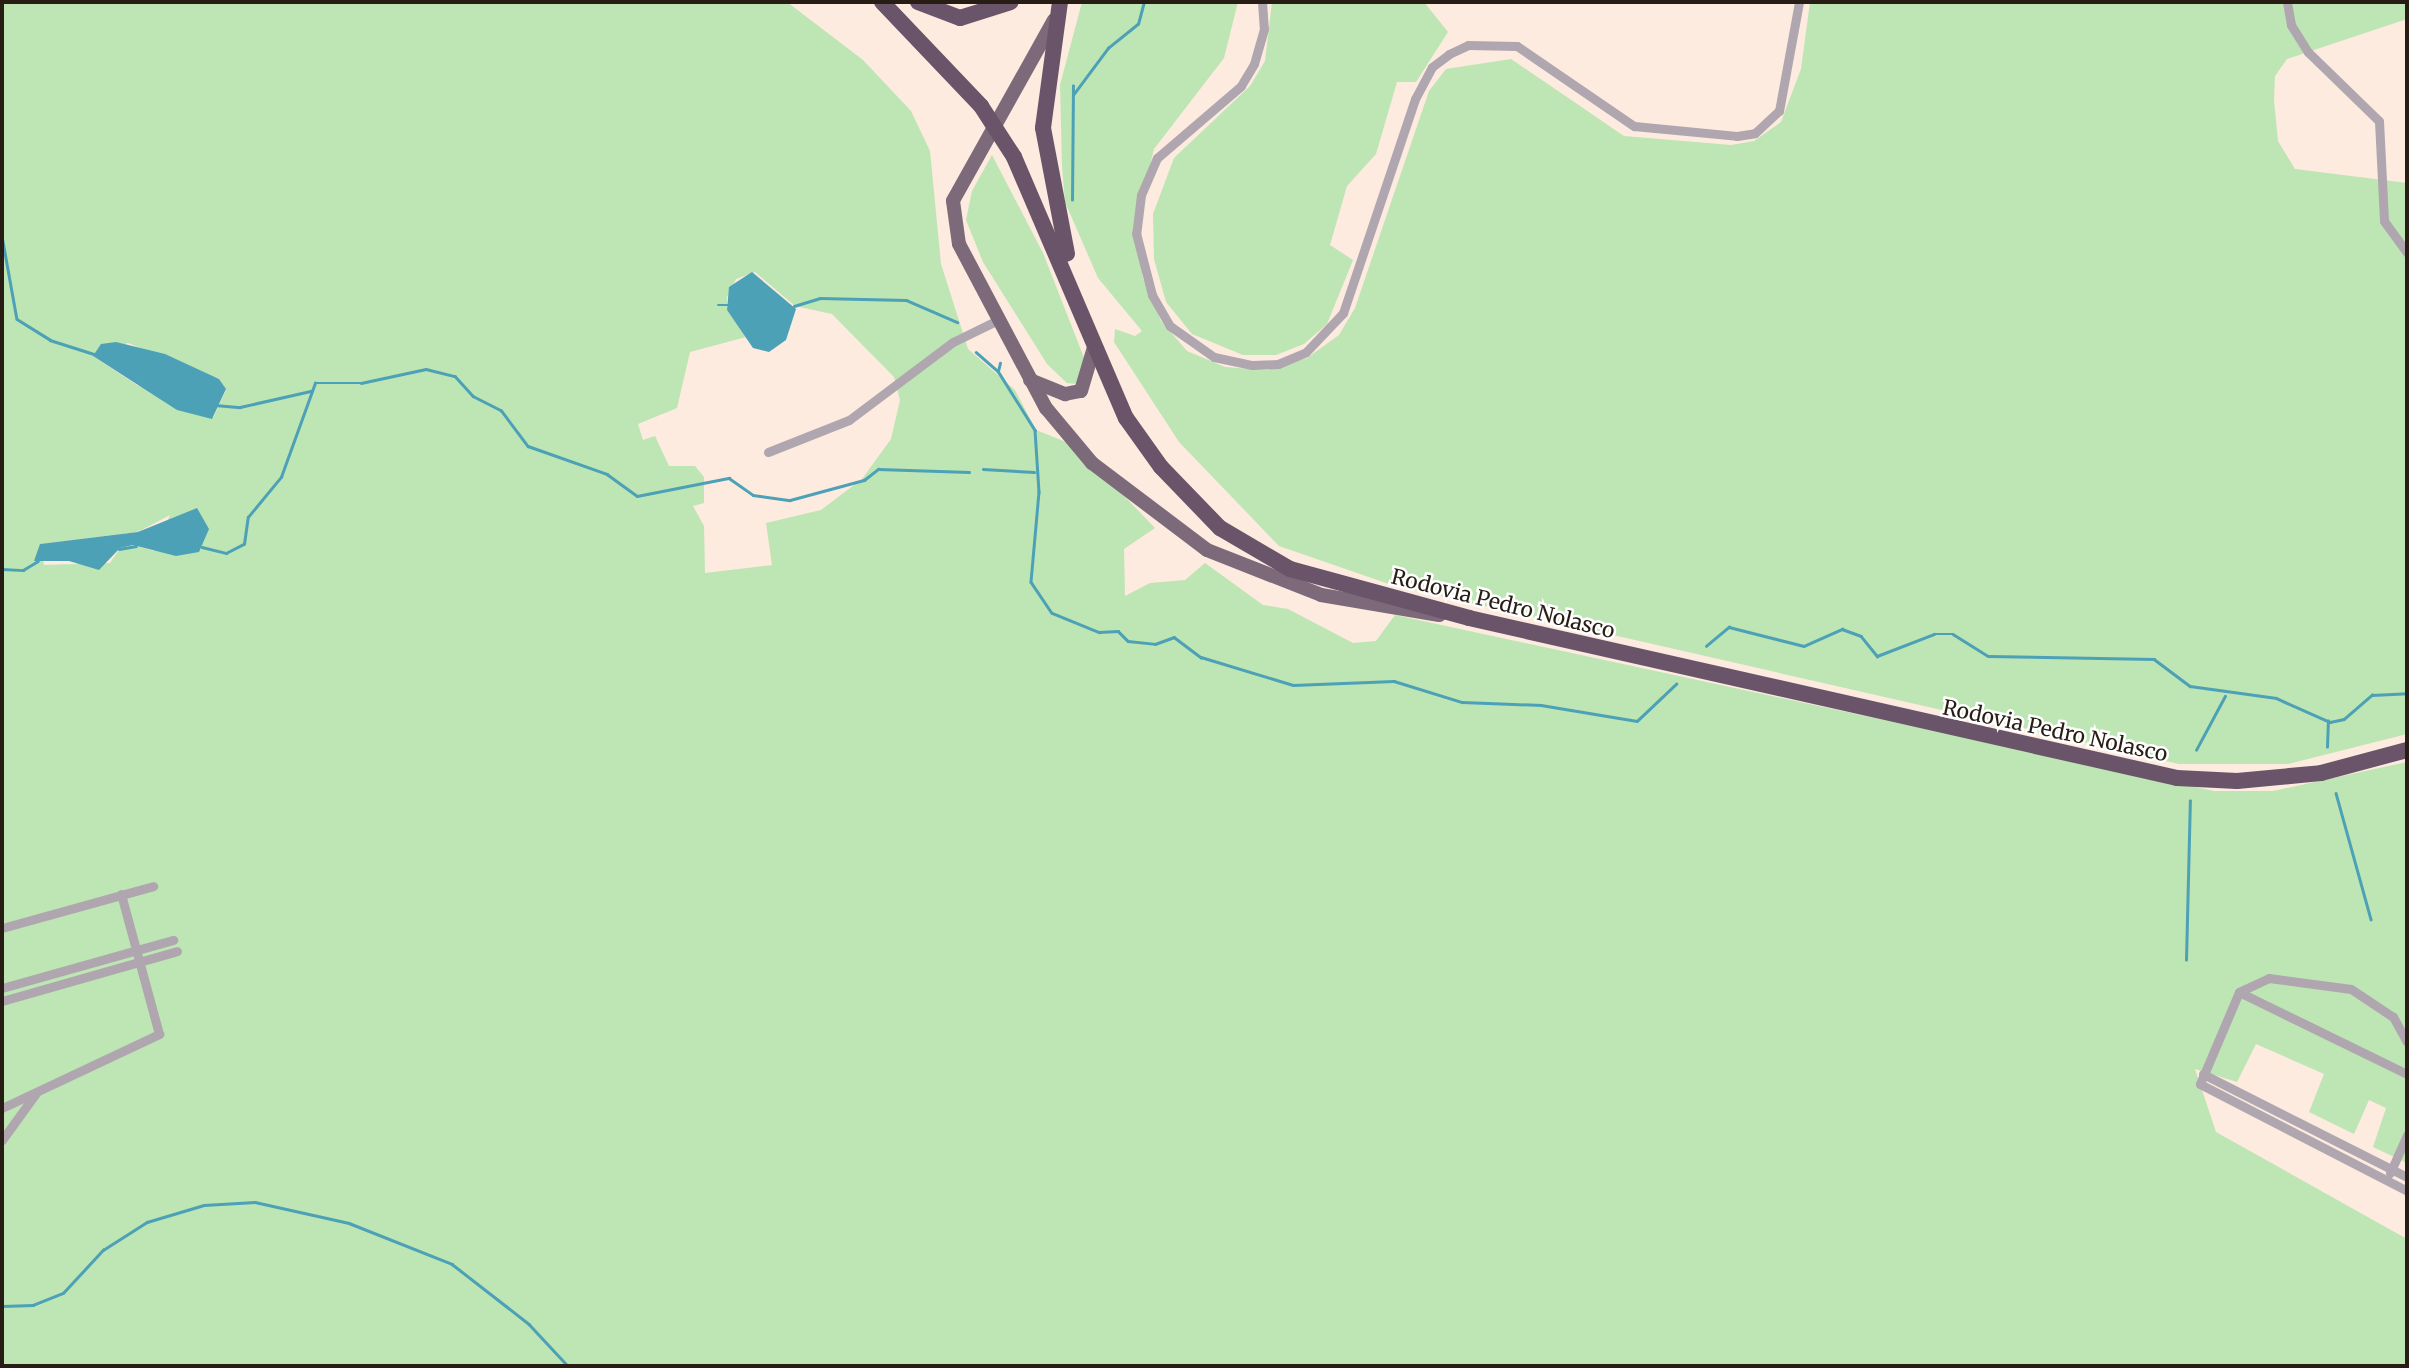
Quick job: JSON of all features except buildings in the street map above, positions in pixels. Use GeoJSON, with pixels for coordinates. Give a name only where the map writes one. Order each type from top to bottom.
{"type":"FeatureCollection","features":[{"type":"Feature","properties":{"kind":"highway","name":"Rodovia Pedro Nolasco"},"geometry":{"type":"LineString","coordinates":[[882,2],[981,106],[1014,157],[1073,287],[1094,347],[1126,418],[1161,467],[1220,528],[1314,579],[1469,618],[2177,778],[2237,781],[2321,773],[2407,750]]}},
{"type":"Feature","properties":{"kind":"highway"},"geometry":{"type":"LineString","coordinates":[[918,2],[960,18],[1011,2]]}},
{"type":"Feature","properties":{"kind":"highway"},"geometry":{"type":"LineString","coordinates":[[1060,2],[1043,128],[1073,287]]}},
{"type":"Feature","properties":{"kind":"main road"},"geometry":{"type":"LineString","coordinates":[[1060,2],[1044,44],[953,201],[959,244],[1030,380],[1092,463],[1207,550],[1321,595],[1469,618]]}},
{"type":"Feature","properties":{"kind":"main road"},"geometry":{"type":"LineString","coordinates":[[1030,380],[1065,394],[1081,391],[1094,347]]}},
{"type":"Feature","properties":{"kind":"street"},"geometry":{"type":"LineString","coordinates":[[1262,2],[1264,29],[1254,64],[1241,86],[1157,158],[1140,195],[1136,233],[1152,295],[1170,326],[1214,357],[1252,365],[1278,364],[1306,352],[1343,313],[1415,99],[1432,67],[1449,54],[1468,46],[1517,46],[1634,126],[1737,136],[1755,133],[1779,111],[1799,2]]}},
{"type":"Feature","properties":{"kind":"street"},"geometry":{"type":"LineString","coordinates":[[2287,2],[2298,40],[2379,121],[2384,221],[2407,253]]}},
{"type":"Feature","properties":{"kind":"street"},"geometry":{"type":"LineString","coordinates":[[823,440],[836,426],[953,341],[1000,319]]}},
{"type":"Feature","properties":{"kind":"street"},"geometry":{"type":"LineString","coordinates":[[768,452],[836,426]]}},
{"type":"Feature","properties":{"kind":"street"},"geometry":{"type":"LineString","coordinates":[[2,928],[153,886]]}},
{"type":"Feature","properties":{"kind":"street"},"geometry":{"type":"LineString","coordinates":[[2,1108],[159,1034],[121,894]]}},
{"type":"Feature","properties":{"kind":"street"},"geometry":{"type":"LineString","coordinates":[[2,988],[173,940]]}},
{"type":"Feature","properties":{"kind":"street"},"geometry":{"type":"LineString","coordinates":[[2,1001],[177,951]]}},
{"type":"Feature","properties":{"kind":"street"},"geometry":{"type":"LineString","coordinates":[[2407,1042],[2383,1008],[2329,981],[2269,978],[2239,992],[2203,1074],[2204,1087],[2407,1191]]}},
{"type":"Feature","properties":{"kind":"street"},"geometry":{"type":"LineString","coordinates":[[2239,992],[2407,1074]]}},
{"type":"Feature","properties":{"kind":"street"},"geometry":{"type":"LineString","coordinates":[[2203,1074],[2407,1177]]}},
{"type":"Feature","properties":{"kind":"street"},"geometry":{"type":"LineString","coordinates":[[2,1140],[36,1093]]}},
{"type":"Feature","properties":{"kind":"street"},"geometry":{"type":"LineString","coordinates":[[2385,1180],[2407,1135]]}},
{"type":"Feature","properties":{"kind":"green space"},"geometry":{"type":"Polygon","coordinates":[[[2,2],[787,2],[863,60],[911,111],[930,151],[941,264],[968,349],[1015,390],[1036,430],[1076,446],[1155,528],[1124,549],[1125,596],[1150,583],[1185,580],[1205,563],[1263,605],[1288,609],[1353,643],[1376,641],[1395,615],[2214,791],[2273,791],[2407,762],[2407,1163],[2373,1147],[2386,1108],[2369,1100],[2354,1134],[2309,1112],[2324,1074],[2256,1044],[2237,1082],[2195,1069],[2216,1132],[2407,1239],[2407,1366],[2,1366],[2,2]],[[755,272],[736,279],[727,297],[727,310],[746,337],[690,352],[677,408],[638,424],[643,440],[655,436],[669,466],[695,466],[704,477],[704,503],[693,506],[704,526],[705,573],[772,565],[766,523],[821,510],[862,479],[891,439],[900,400],[894,377],[832,314],[795,306],[755,272]],[[128,343],[94,357],[137,385],[213,418],[226,390],[219,379],[128,343]],[[170,515],[138,532],[40,544],[44,565],[110,563],[120,548],[133,545],[154,551],[170,515]]]}},
{"type":"Feature","properties":{"kind":"green space"},"geometry":{"type":"Polygon","coordinates":[[[1082,2],[1238,2],[1224,58],[1154,149],[1135,227],[1143,279],[1161,321],[1187,351],[1225,367],[1267,370],[1307,358],[1339,335],[1355,308],[1429,91],[1446,69],[1511,59],[1624,136],[1731,145],[1754,141],[1781,122],[1801,69],[1810,2],[2407,2],[2407,19],[2287,59],[2275,76],[2274,100],[2278,141],[2295,169],[2407,183],[2407,734],[2288,764],[2179,764],[1389,584],[1279,546],[1179,442],[1114,342],[1115,329],[1135,336],[1142,331],[1098,278],[1065,202],[1060,85],[1082,2]]]}},
{"type":"Feature","properties":{"kind":"green space"},"geometry":{"type":"Polygon","coordinates":[[[1272,2],[1424,2],[1448,32],[1416,82],[1397,82],[1376,154],[1347,186],[1330,245],[1353,260],[1327,324],[1304,344],[1276,355],[1243,355],[1192,334],[1166,302],[1154,259],[1153,214],[1174,158],[1250,86],[1265,61],[1272,2]]]}},
{"type":"Feature","properties":{"kind":"green space"},"geometry":{"type":"Polygon","coordinates":[[[992,155],[1043,253],[1088,368],[1078,384],[1067,383],[1047,364],[983,262],[966,220],[972,191],[992,155]]]}},
{"type":"Feature","properties":{"kind":"water"},"geometry":{"type":"Polygon","coordinates":[[[752,272],[796,309],[786,340],[769,352],[753,348],[727,310],[729,287],[752,272]]]}},
{"type":"Feature","properties":{"kind":"water"},"geometry":{"type":"Polygon","coordinates":[[[116,342],[165,354],[219,379],[226,389],[212,419],[177,410],[93,356],[101,344],[116,342]]]}},
{"type":"Feature","properties":{"kind":"water"},"geometry":{"type":"Polygon","coordinates":[[[197,508],[209,529],[199,552],[176,556],[133,545],[120,548],[99,570],[69,561],[34,561],[40,544],[138,532],[197,508]]]}},
{"type":"Feature","properties":{"kind":"waterway"},"geometry":{"type":"LineString","coordinates":[[1073,95],[1108,48],[1138,24],[1144,2]]}},
{"type":"Feature","properties":{"kind":"waterway"},"geometry":{"type":"LineString","coordinates":[[1072,200],[1073,86]]}},
{"type":"Feature","properties":{"kind":"waterway"},"geometry":{"type":"LineString","coordinates":[[2,236],[17,319],[50,340],[97,355]]}},
{"type":"Feature","properties":{"kind":"waterway"},"geometry":{"type":"LineString","coordinates":[[794,306],[820,298],[906,300],[957,322]]}},
{"type":"Feature","properties":{"kind":"waterway"},"geometry":{"type":"LineString","coordinates":[[718,305],[728,305]]}},
{"type":"Feature","properties":{"kind":"waterway"},"geometry":{"type":"LineString","coordinates":[[976,352],[998,371],[1035,430],[1039,492],[1031,582],[1052,613],[1099,632],[1118,631],[1128,641],[1155,644],[1174,637],[1201,657],[1293,685],[1394,681],[1462,702],[1541,705],[1637,721],[1676,684]]}},
{"type":"Feature","properties":{"kind":"waterway"},"geometry":{"type":"LineString","coordinates":[[998,371],[1000,363]]}},
{"type":"Feature","properties":{"kind":"waterway"},"geometry":{"type":"LineString","coordinates":[[202,547],[226,553],[244,544],[248,517],[281,477],[315,383],[361,383],[426,369],[455,376],[473,396],[501,410],[528,446],[607,474],[637,496],[729,478],[753,495],[790,500],[864,480],[878,469],[969,472]]}},
{"type":"Feature","properties":{"kind":"waterway"},"geometry":{"type":"LineString","coordinates":[[215,405],[240,407],[311,391]]}},
{"type":"Feature","properties":{"kind":"waterway"},"geometry":{"type":"LineString","coordinates":[[983,469],[1034,472]]}},
{"type":"Feature","properties":{"kind":"waterway"},"geometry":{"type":"LineString","coordinates":[[119,549],[136,546]]}},
{"type":"Feature","properties":{"kind":"waterway"},"geometry":{"type":"LineString","coordinates":[[2,569],[23,570],[38,561]]}},
{"type":"Feature","properties":{"kind":"waterway"},"geometry":{"type":"LineString","coordinates":[[1706,646],[1729,627],[1804,646],[1842,629],[1861,636],[1877,656],[1934,634],[1953,634],[1988,656],[2154,659],[2190,686],[2276,698],[2330,722],[2344,719],[2372,695],[2407,693]]}},
{"type":"Feature","properties":{"kind":"waterway"},"geometry":{"type":"LineString","coordinates":[[2196,750],[2225,696]]}},
{"type":"Feature","properties":{"kind":"waterway"},"geometry":{"type":"LineString","coordinates":[[2327,747],[2328,721]]}},
{"type":"Feature","properties":{"kind":"waterway"},"geometry":{"type":"LineString","coordinates":[[2336,793],[2371,919]]}},
{"type":"Feature","properties":{"kind":"waterway"},"geometry":{"type":"LineString","coordinates":[[2186,960],[2190,801]]}},
{"type":"Feature","properties":{"kind":"waterway"},"geometry":{"type":"LineString","coordinates":[[2,1306],[33,1305],[63,1293],[103,1250],[147,1222],[204,1205],[255,1202],[349,1223],[452,1264],[529,1324],[568,1366]]}}]}
